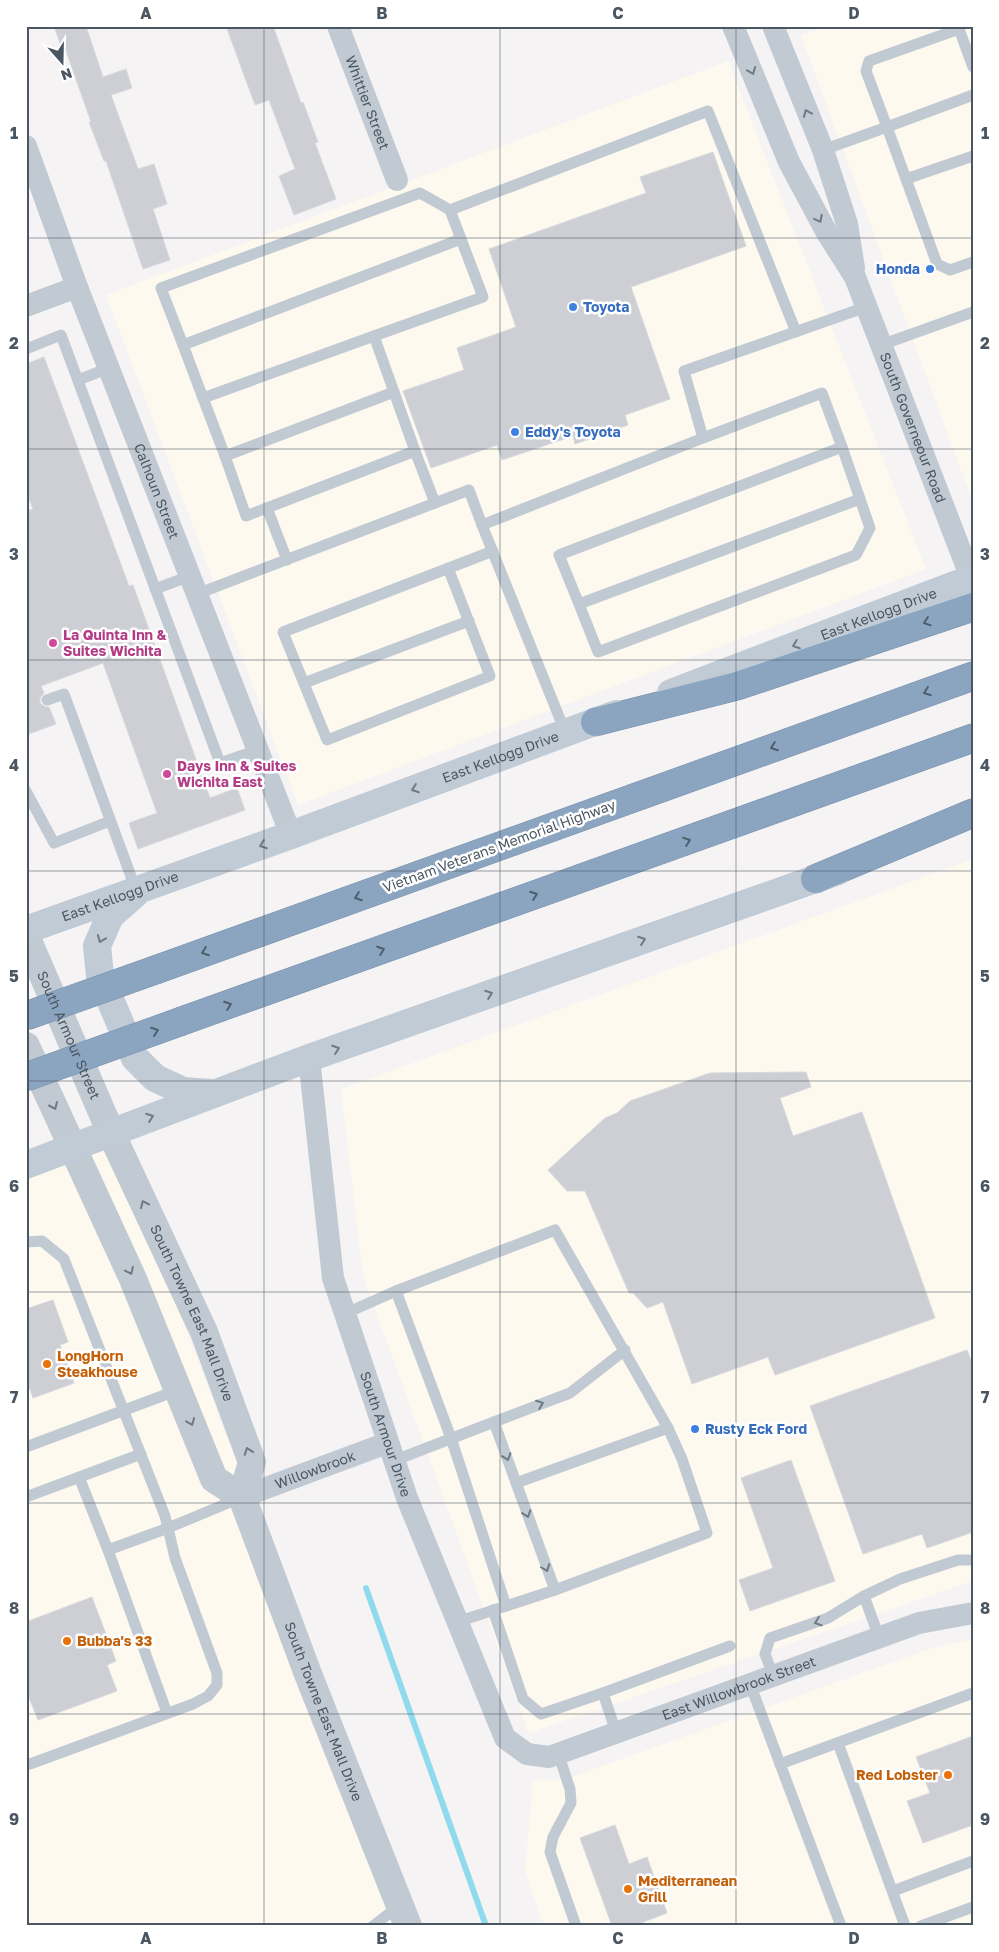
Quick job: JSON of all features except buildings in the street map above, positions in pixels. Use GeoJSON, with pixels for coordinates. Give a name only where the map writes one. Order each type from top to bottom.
{"type":"FeatureCollection","features":[{"type":"Feature","properties":{"kind":"highway"},"geometry":{"type":"LineString","coordinates":[[595,722],[737,686],[973,607]]}},
{"type":"Feature","properties":{"kind":"highway","name":"Vietnam Veterans Memorial Highway"},"geometry":{"type":"LineString","coordinates":[[26,1016],[973,676]]}},
{"type":"Feature","properties":{"kind":"highway"},"geometry":{"type":"LineString","coordinates":[[26,1077],[973,738]]}},
{"type":"Feature","properties":{"kind":"highway"},"geometry":{"type":"LineString","coordinates":[[815,879],[973,812]]}},
{"type":"Feature","properties":{"kind":"main road","name":"East Kellogg Drive"},"geometry":{"type":"LineString","coordinates":[[26,930],[566,734],[972,578]]}},
{"type":"Feature","properties":{"kind":"main road"},"geometry":{"type":"LineString","coordinates":[[26,1165],[111,1134],[143,1119],[309,1058],[973,823]]}},
{"type":"Feature","properties":{"kind":"main road"},"geometry":{"type":"LineString","coordinates":[[138,889],[110,916],[97,946],[100,976],[135,1058],[154,1078],[183,1091],[217,1093]]}},
{"type":"Feature","properties":{"kind":"street","name":"Whittier Street"},"geometry":{"type":"LineString","coordinates":[[338,26],[397,180]]}},
{"type":"Feature","properties":{"kind":"street","name":"South Governeour Road"},"geometry":{"type":"LineString","coordinates":[[733,26],[789,162],[827,234],[855,277]]}},
{"type":"Feature","properties":{"kind":"street","name":"South Governeour Road"},"geometry":{"type":"LineString","coordinates":[[773,26],[823,150],[847,224],[855,277],[972,578]]}},
{"type":"Feature","properties":{"kind":"street","name":"Calhoun Street"},"geometry":{"type":"LineString","coordinates":[[26,146],[77,287],[291,835]]}},
{"type":"Feature","properties":{"kind":"street"},"geometry":{"type":"LineString","coordinates":[[789,162],[823,150]]}},
{"type":"Feature","properties":{"kind":"street"},"geometry":{"type":"LineString","coordinates":[[26,306],[77,287]]}},
{"type":"Feature","properties":{"kind":"street","name":"South Armour Street"},"geometry":{"type":"LineString","coordinates":[[26,936],[111,1134]]}},
{"type":"Feature","properties":{"kind":"street"},"geometry":{"type":"LineString","coordinates":[[26,1046],[133,1279],[214,1480],[242,1497]]}},
{"type":"Feature","properties":{"kind":"street","name":"South Armour Drive"},"geometry":{"type":"LineString","coordinates":[[309,1058],[333,1278],[406,1498],[505,1738],[526,1754],[548,1757],[558,1753]]}},
{"type":"Feature","properties":{"kind":"street","name":"South Towne East Mall Drive"},"geometry":{"type":"LineString","coordinates":[[111,1134],[204,1332],[252,1462],[242,1497],[308,1674],[404,1915]]}},
{"type":"Feature","properties":{"kind":"street","name":"Willowbrook"},"geometry":{"type":"LineString","coordinates":[[242,1497],[390,1452]]}},
{"type":"Feature","properties":{"kind":"street","name":"East Willowbrook Street"},"geometry":{"type":"LineString","coordinates":[[558,1753],[919,1623],[973,1613]]}},
{"type":"Feature","properties":{"kind":"lane"},"geometry":{"type":"LineString","coordinates":[[973,67],[963,28],[869,61],[866,71],[937,264],[950,270],[973,262]]}},
{"type":"Feature","properties":{"kind":"lane"},"geometry":{"type":"LineString","coordinates":[[823,150],[973,95]]}},
{"type":"Feature","properties":{"kind":"lane"},"geometry":{"type":"LineString","coordinates":[[450,210],[708,111],[796,332]]}},
{"type":"Feature","properties":{"kind":"lane"},"geometry":{"type":"LineString","coordinates":[[906,179],[973,156]]}},
{"type":"Feature","properties":{"kind":"lane"},"geometry":{"type":"LineString","coordinates":[[203,398],[483,296],[450,210],[420,193],[162,288],[246,516],[416,452]]}},
{"type":"Feature","properties":{"kind":"lane"},"geometry":{"type":"LineString","coordinates":[[183,345],[461,240]]}},
{"type":"Feature","properties":{"kind":"lane"},"geometry":{"type":"LineString","coordinates":[[704,438],[684,372],[866,307]]}},
{"type":"Feature","properties":{"kind":"lane"},"geometry":{"type":"LineString","coordinates":[[881,345],[973,312]]}},
{"type":"Feature","properties":{"kind":"lane"},"geometry":{"type":"LineString","coordinates":[[26,348],[61,335],[220,763],[258,750]]}},
{"type":"Feature","properties":{"kind":"lane"},"geometry":{"type":"LineString","coordinates":[[374,336],[435,503]]}},
{"type":"Feature","properties":{"kind":"lane"},"geometry":{"type":"LineString","coordinates":[[78,380],[109,368]]}},
{"type":"Feature","properties":{"kind":"lane"},"geometry":{"type":"LineString","coordinates":[[224,456],[394,392]]}},
{"type":"Feature","properties":{"kind":"lane"},"geometry":{"type":"LineString","coordinates":[[482,525],[822,393],[842,447],[870,528],[856,555],[598,652],[559,555],[842,447]]}},
{"type":"Feature","properties":{"kind":"lane"},"geometry":{"type":"LineString","coordinates":[[155,589],[194,585],[287,560],[469,490],[566,734]]}},
{"type":"Feature","properties":{"kind":"lane"},"geometry":{"type":"LineString","coordinates":[[579,604],[860,499]]}},
{"type":"Feature","properties":{"kind":"lane"},"geometry":{"type":"LineString","coordinates":[[267,508],[287,560]]}},
{"type":"Feature","properties":{"kind":"lane"},"geometry":{"type":"LineString","coordinates":[[448,568],[490,676],[326,740],[283,632],[448,568],[493,551]]}},
{"type":"Feature","properties":{"kind":"lane"},"geometry":{"type":"LineString","coordinates":[[304,683],[469,620]]}},
{"type":"Feature","properties":{"kind":"lane"},"geometry":{"type":"LineString","coordinates":[[47,700],[64,694],[110,821],[138,889]]}},
{"type":"Feature","properties":{"kind":"lane"},"geometry":{"type":"LineString","coordinates":[[26,791],[54,842],[110,821]]}},
{"type":"Feature","properties":{"kind":"lane"},"geometry":{"type":"LineString","coordinates":[[344,1314],[396,1291],[555,1230],[625,1350],[668,1428],[682,1459],[707,1533],[555,1590],[457,1622]]}},
{"type":"Feature","properties":{"kind":"lane"},"geometry":{"type":"LineString","coordinates":[[26,1242],[42,1241],[64,1259],[165,1516],[175,1558],[217,1673],[217,1685],[208,1696],[30,1764],[26,1763]]}},
{"type":"Feature","properties":{"kind":"lane"},"geometry":{"type":"LineString","coordinates":[[396,1291],[451,1438],[506,1606]]}},
{"type":"Feature","properties":{"kind":"lane"},"geometry":{"type":"LineString","coordinates":[[390,1452],[451,1438],[570,1393],[625,1350]]}},
{"type":"Feature","properties":{"kind":"lane"},"geometry":{"type":"LineString","coordinates":[[26,1447],[178,1390]]}},
{"type":"Feature","properties":{"kind":"lane"},"geometry":{"type":"LineString","coordinates":[[494,1422],[555,1590]]}},
{"type":"Feature","properties":{"kind":"lane"},"geometry":{"type":"LineString","coordinates":[[516,1483],[668,1428]]}},
{"type":"Feature","properties":{"kind":"lane"},"geometry":{"type":"LineString","coordinates":[[26,1497],[141,1454]]}},
{"type":"Feature","properties":{"kind":"lane"},"geometry":{"type":"LineString","coordinates":[[80,1477],[167,1713]]}},
{"type":"Feature","properties":{"kind":"lane"},"geometry":{"type":"LineString","coordinates":[[108,1550],[168,1528],[242,1497]]}},
{"type":"Feature","properties":{"kind":"lane"},"geometry":{"type":"LineString","coordinates":[[773,1675],[765,1654],[770,1638],[828,1618],[864,1596],[900,1579],[958,1560],[973,1560]]}},
{"type":"Feature","properties":{"kind":"lane"},"geometry":{"type":"LineString","coordinates":[[864,1596],[879,1637]]}},
{"type":"Feature","properties":{"kind":"lane"},"geometry":{"type":"LineString","coordinates":[[493,1610],[522,1699],[541,1714],[730,1646]]}},
{"type":"Feature","properties":{"kind":"lane"},"geometry":{"type":"LineString","coordinates":[[750,1684],[841,1926]]}},
{"type":"Feature","properties":{"kind":"lane"},"geometry":{"type":"LineString","coordinates":[[603,1693],[616,1732]]}},
{"type":"Feature","properties":{"kind":"lane"},"geometry":{"type":"LineString","coordinates":[[780,1764],[973,1693]]}},
{"type":"Feature","properties":{"kind":"lane"},"geometry":{"type":"LineString","coordinates":[[838,1743],[905,1926]]}},
{"type":"Feature","properties":{"kind":"lane"},"geometry":{"type":"LineString","coordinates":[[558,1753],[570,1789],[571,1803],[553,1838],[550,1852],[576,1926]]}},
{"type":"Feature","properties":{"kind":"lane"},"geometry":{"type":"LineString","coordinates":[[892,1891],[973,1861]]}},
{"type":"Feature","properties":{"kind":"lane"},"geometry":{"type":"LineString","coordinates":[[921,1926],[973,1907]]}},
{"type":"Feature","properties":{"kind":"lane"},"geometry":{"type":"LineString","coordinates":[[373,1926],[404,1915]]}},
{"type":"Feature","properties":{"kind":"shaded area","name":"Honda"},"geometry":{"type":"Polygon","coordinates":[[[826,26],[973,26],[973,503],[801,36],[826,26]]]}},
{"type":"Feature","properties":{"kind":"shaded area","name":"Eddy's Toyota"},"geometry":{"type":"Polygon","coordinates":[[[728,61],[926,569],[298,805],[106,295],[728,61]]]}},
{"type":"Feature","properties":{"kind":"shaded area","name":"Rusty Eck Ford"},"geometry":{"type":"Polygon","coordinates":[[[973,859],[973,1581],[529,1733],[363,1276],[341,1089],[973,859]]]}},
{"type":"Feature","properties":{"kind":"shaded area"},"geometry":{"type":"Polygon","coordinates":[[[111,1133],[413,1926],[26,1926],[26,1164],[111,1133]]]}},
{"type":"Feature","properties":{"kind":"shaded area"},"geometry":{"type":"Polygon","coordinates":[[[973,1639],[973,1926],[544,1926],[525,1870],[533,1781],[563,1780],[929,1649],[973,1639]]]}},
{"type":"Feature","properties":{"kind":"waterway"},"geometry":{"type":"LineString","coordinates":[[366,1588],[486,1926]]}},
{"type":"Feature","properties":{"kind":"place","name":"Honda"},"geometry":{"type":"Point","coordinates":[930,269]}},
{"type":"Feature","properties":{"kind":"place","name":"Toyota"},"geometry":{"type":"Point","coordinates":[573,307]}},
{"type":"Feature","properties":{"kind":"place","name":"Eddy's Toyota"},"geometry":{"type":"Point","coordinates":[515,432]}},
{"type":"Feature","properties":{"kind":"place","name":"La Quinta Inn & Suites Wichita"},"geometry":{"type":"Point","coordinates":[53,643]}},
{"type":"Feature","properties":{"kind":"place","name":"Days Inn & Suites Wichita East"},"geometry":{"type":"Point","coordinates":[167,774]}},
{"type":"Feature","properties":{"kind":"place","name":"LongHorn Steakhouse"},"geometry":{"type":"Point","coordinates":[47,1364]}},
{"type":"Feature","properties":{"kind":"place","name":"Rusty Eck Ford"},"geometry":{"type":"Point","coordinates":[695,1429]}},
{"type":"Feature","properties":{"kind":"place","name":"Bubba's 33"},"geometry":{"type":"Point","coordinates":[67,1641]}},
{"type":"Feature","properties":{"kind":"place","name":"Red Lobster"},"geometry":{"type":"Point","coordinates":[948,1775]}},
{"type":"Feature","properties":{"kind":"place","name":"Mediterranean Grill"},"geometry":{"type":"Point","coordinates":[628,1889]}}]}
